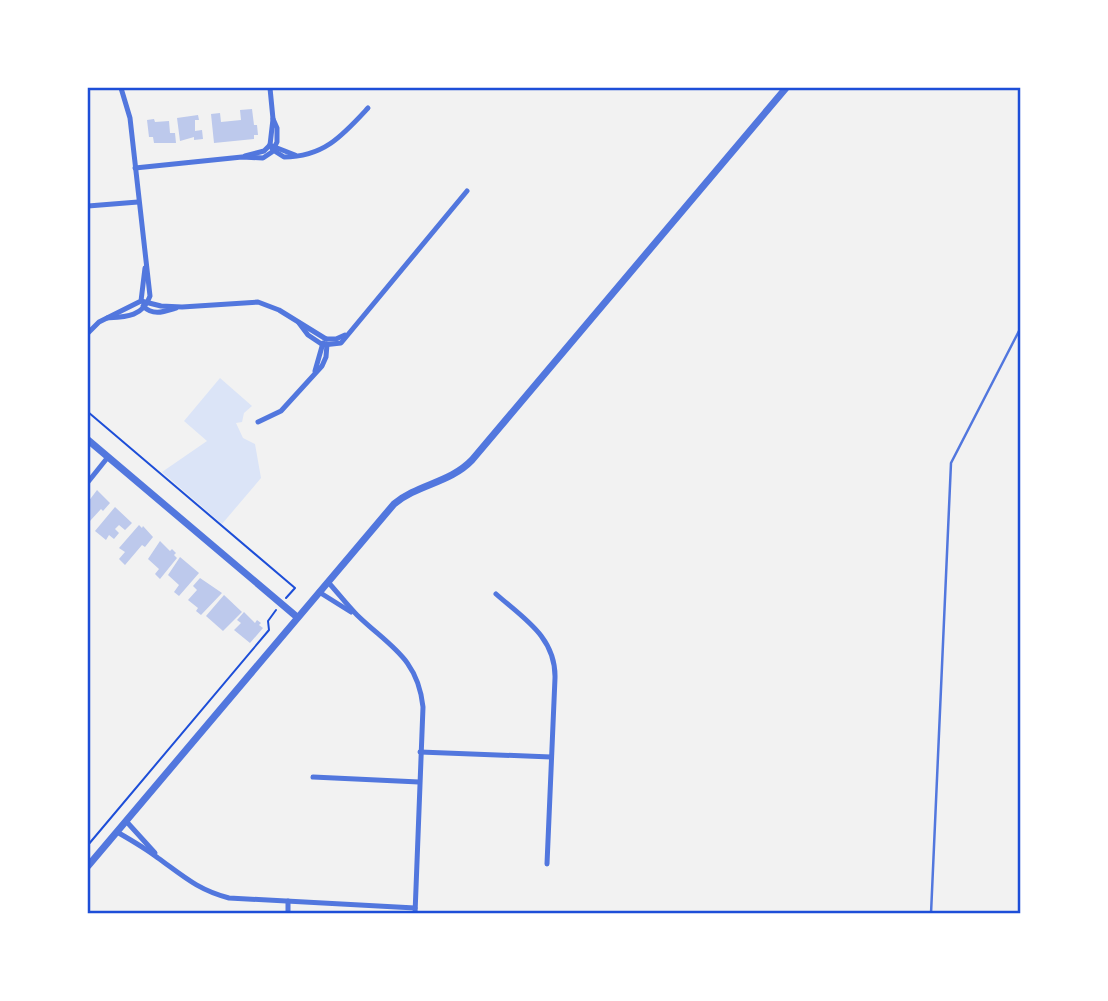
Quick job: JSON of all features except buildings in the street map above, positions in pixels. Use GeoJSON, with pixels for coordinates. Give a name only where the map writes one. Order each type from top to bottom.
{"type":"FeatureCollection","features":[{"type":"Feature","properties":{"kind":"street"},"geometry":{"type":"LineString","coordinates":[[121,88],[130,118],[145,265],[144,304]]}},
{"type":"Feature","properties":{"kind":"street"},"geometry":{"type":"LineString","coordinates":[[270,88],[273,147]]}},
{"type":"Feature","properties":{"kind":"street"},"geometry":{"type":"LineString","coordinates":[[88,866],[394,504],[410,493],[456,474],[472,460],[786,88]]}},
{"type":"Feature","properties":{"kind":"street"},"geometry":{"type":"LineString","coordinates":[[135,168],[242,158],[273,147],[295,155],[313,152],[331,145],[368,108]]}},
{"type":"Feature","properties":{"kind":"street"},"geometry":{"type":"LineString","coordinates":[[325,344],[347,333],[467,191]]}},
{"type":"Feature","properties":{"kind":"street"},"geometry":{"type":"LineString","coordinates":[[88,206],[138,202]]}},
{"type":"Feature","properties":{"kind":"street"},"geometry":{"type":"LineString","coordinates":[[88,332],[120,310],[136,305],[182,307],[258,302],[279,310],[325,344]]}},
{"type":"Feature","properties":{"kind":"street"},"geometry":{"type":"LineString","coordinates":[[258,422],[281,411],[314,373],[325,344]]}},
{"type":"Feature","properties":{"kind":"street"},"geometry":{"type":"LineString","coordinates":[[88,440],[297,617]]}},
{"type":"Feature","properties":{"kind":"street"},"geometry":{"type":"LineString","coordinates":[[88,482],[108,457]]}},
{"type":"Feature","properties":{"kind":"street"},"geometry":{"type":"LineString","coordinates":[[117,832],[159,858],[188,881],[214,894],[242,900],[415,911],[423,707],[416,675],[402,655],[357,615],[328,582]]}},
{"type":"Feature","properties":{"kind":"street"},"geometry":{"type":"LineString","coordinates":[[319,592],[357,615]]}},
{"type":"Feature","properties":{"kind":"street"},"geometry":{"type":"LineString","coordinates":[[496,594],[544,637],[554,658],[547,864]]}},
{"type":"Feature","properties":{"kind":"street"},"geometry":{"type":"LineString","coordinates":[[420,751],[551,757]]}},
{"type":"Feature","properties":{"kind":"street"},"geometry":{"type":"LineString","coordinates":[[313,777],[419,782]]}},
{"type":"Feature","properties":{"kind":"street"},"geometry":{"type":"LineString","coordinates":[[126,821],[159,858]]}},
{"type":"Feature","properties":{"kind":"street"},"geometry":{"type":"LineString","coordinates":[[288,901],[288,914]]}},
{"type":"Feature","properties":{"kind":"lane"},"geometry":{"type":"LineString","coordinates":[[930,914],[951,463],[1020,329]]}},
{"type":"Feature","properties":{"kind":"path"},"geometry":{"type":"LineString","coordinates":[[88,412],[295,588],[268,621],[269,630],[88,845]]}},
{"type":"Feature","properties":{"kind":"shaded area"},"geometry":{"type":"Polygon","coordinates":[[[220,378],[252,406],[244,413],[242,422],[236,423],[243,438],[255,444],[261,478],[222,524],[162,472],[207,441],[184,421],[220,378]]]}}]}
